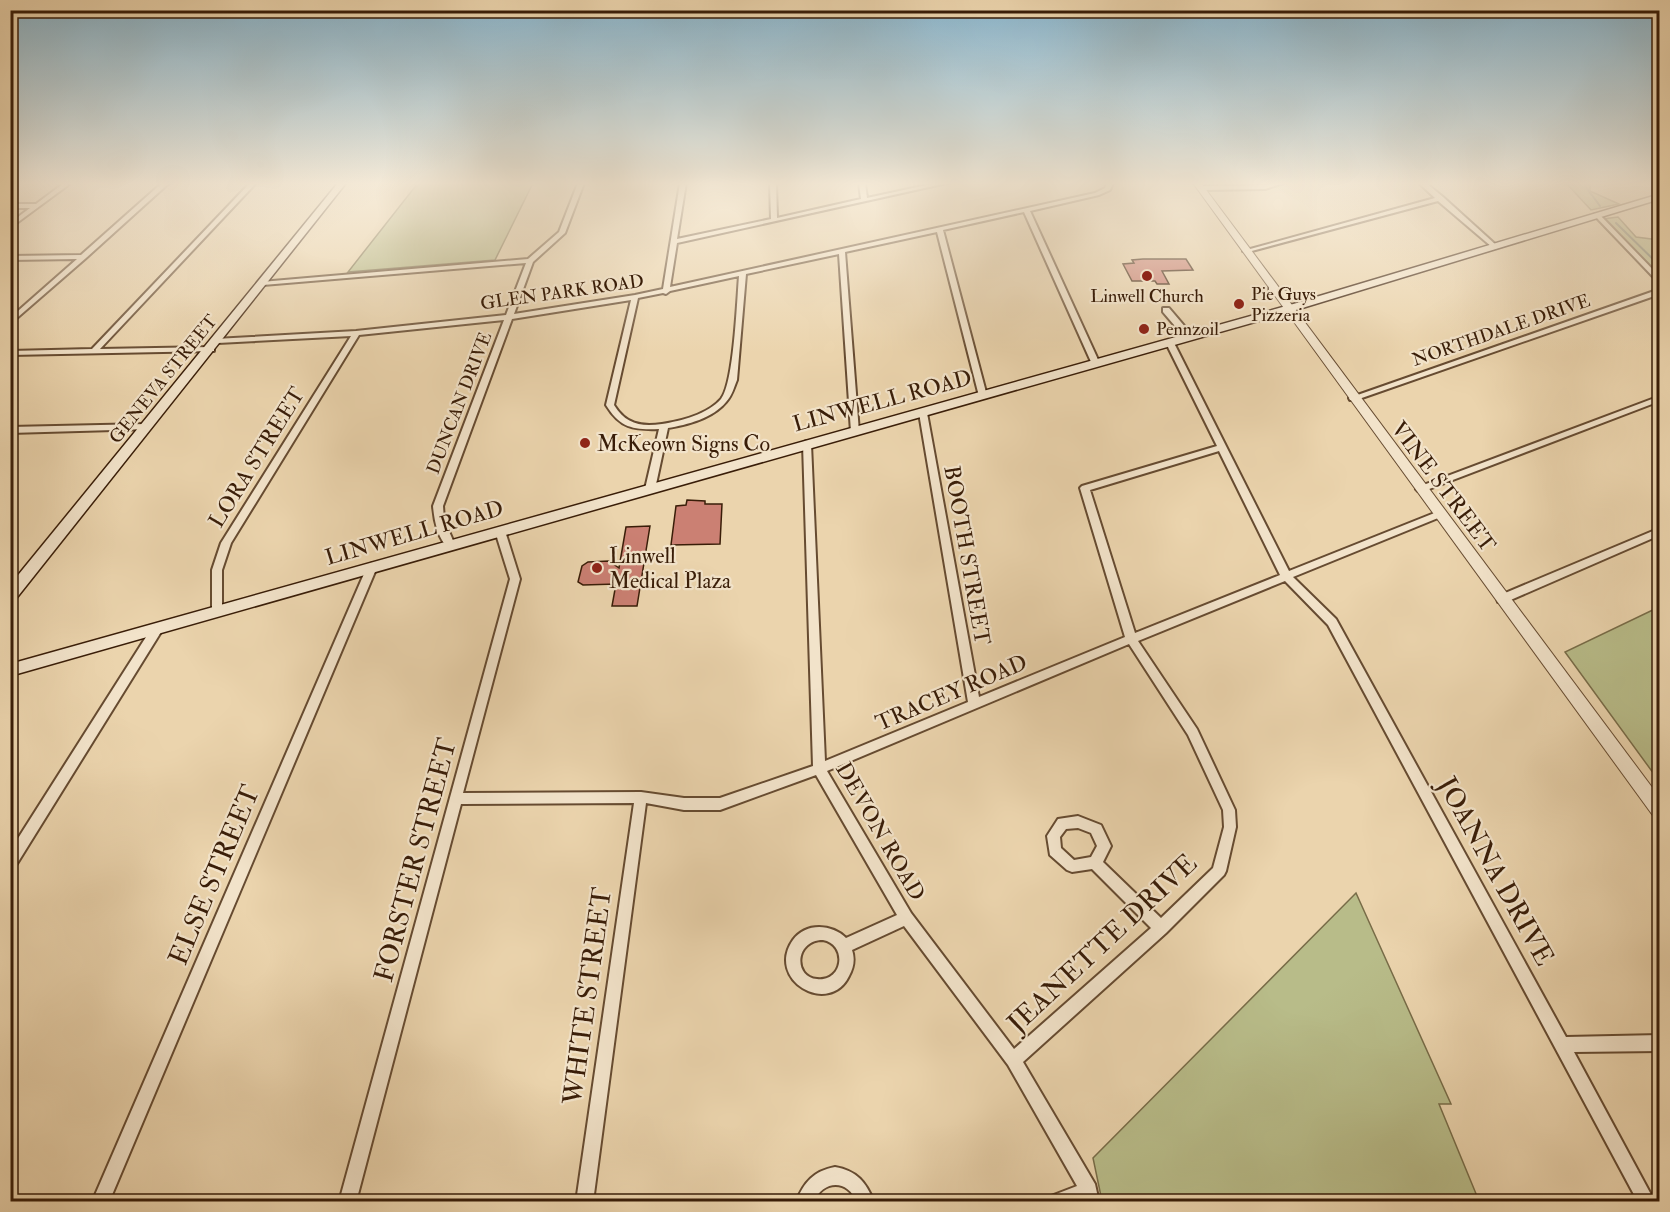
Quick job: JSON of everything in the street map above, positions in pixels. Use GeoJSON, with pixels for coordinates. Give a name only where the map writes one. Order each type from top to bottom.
{"type":"FeatureCollection","features":[{"type":"Feature","properties":{"kind":"main road","name":"GENEVA STREET"},"geometry":{"type":"LineString","coordinates":[[10,596],[297,240]]}},
{"type":"Feature","properties":{"kind":"main road","name":"LINWELL ROAD"},"geometry":{"type":"LineString","coordinates":[[10,670],[1170,343],[1515,240]]}},
{"type":"Feature","properties":{"kind":"main road"},"geometry":{"type":"LineString","coordinates":[[1273,289],[1288,295],[1317,300]]}},
{"type":"Feature","properties":{"kind":"street"},"geometry":{"type":"LineString","coordinates":[[10,322],[103,240]]}},
{"type":"Feature","properties":{"kind":"street"},"geometry":{"type":"LineString","coordinates":[[94,351],[199,240]]}},
{"type":"Feature","properties":{"kind":"street","name":"DUNCAN DRIVE"},"geometry":{"type":"LineString","coordinates":[[450,545],[439,520],[438,506],[530,261],[555,240]]}},
{"type":"Feature","properties":{"kind":"street"},"geometry":{"type":"LineString","coordinates":[[666,292],[674,242],[685,240]]}},
{"type":"Feature","properties":{"kind":"street","name":"GLEN PARK ROAD"},"geometry":{"type":"LineString","coordinates":[[10,353],[214,345],[509,317],[666,292],[897,240]]}},
{"type":"Feature","properties":{"kind":"street"},"geometry":{"type":"LineString","coordinates":[[943,240],[984,396]]}},
{"type":"Feature","properties":{"kind":"street"},"geometry":{"type":"LineString","coordinates":[[1040,240],[1096,364]]}},
{"type":"Feature","properties":{"kind":"street","name":"VINE STREET"},"geometry":{"type":"LineString","coordinates":[[1238,240],[1659,813]]}},
{"type":"Feature","properties":{"kind":"street"},"geometry":{"type":"LineString","coordinates":[[1246,251],[1288,240]]}},
{"type":"Feature","properties":{"kind":"street"},"geometry":{"type":"LineString","coordinates":[[1487,240],[1494,246]]}},
{"type":"Feature","properties":{"kind":"street"},"geometry":{"type":"LineString","coordinates":[[1620,240],[1659,282]]}},
{"type":"Feature","properties":{"kind":"street"},"geometry":{"type":"LineString","coordinates":[[842,252],[855,432]]}},
{"type":"Feature","properties":{"kind":"street"},"geometry":{"type":"LineString","coordinates":[[10,258],[84,257]]}},
{"type":"Feature","properties":{"kind":"street"},"geometry":{"type":"LineString","coordinates":[[263,283],[530,261]]}},
{"type":"Feature","properties":{"kind":"street"},"geometry":{"type":"LineString","coordinates":[[635,297],[610,405],[622,421],[642,428],[664,426],[714,409],[729,391],[733,380],[743,275]]}},
{"type":"Feature","properties":{"kind":"street","name":"NORTHDALE DRIVE"},"geometry":{"type":"LineString","coordinates":[[1353,398],[1659,291]]}},
{"type":"Feature","properties":{"kind":"street"},"geometry":{"type":"LineString","coordinates":[[1166,310],[1189,337]]}},
{"type":"Feature","properties":{"kind":"street","name":"LORA STREET"},"geometry":{"type":"LineString","coordinates":[[217,611],[217,570],[226,543],[356,333]]}},
{"type":"Feature","properties":{"kind":"street","name":"JOANNA DRIVE"},"geometry":{"type":"LineString","coordinates":[[1170,343],[1286,576],[1332,622],[1647,1202]]}},
{"type":"Feature","properties":{"kind":"street"},"geometry":{"type":"LineString","coordinates":[[1421,489],[1659,398]]}},
{"type":"Feature","properties":{"kind":"street","name":"BOOTH STREET"},"geometry":{"type":"LineString","coordinates":[[923,413],[974,703]]}},
{"type":"Feature","properties":{"kind":"street"},"geometry":{"type":"LineString","coordinates":[[650,489],[664,426]]}},
{"type":"Feature","properties":{"kind":"street"},"geometry":{"type":"LineString","coordinates":[[10,430],[146,427]]}},
{"type":"Feature","properties":{"kind":"street","name":"DEVON ROAD"},"geometry":{"type":"LineString","coordinates":[[807,444],[819,769],[906,918],[1013,1060],[1090,1196]]}},
{"type":"Feature","properties":{"kind":"street","name":"JEANETTE DRIVE"},"geometry":{"type":"LineString","coordinates":[[1013,1060],[1161,928],[1219,871],[1230,827],[1229,810],[1193,732],[1131,639],[1084,488],[1222,447]]}},
{"type":"Feature","properties":{"kind":"street","name":"TRACEY ROAD"},"geometry":{"type":"LineString","coordinates":[[456,799],[641,797],[684,804],[720,804],[819,769],[974,703],[1440,514]]}},
{"type":"Feature","properties":{"kind":"street","name":"FORSTER STREET"},"geometry":{"type":"LineString","coordinates":[[347,1202],[515,579],[500,531]]}},
{"type":"Feature","properties":{"kind":"street"},"geometry":{"type":"LineString","coordinates":[[1502,599],[1659,531]]}},
{"type":"Feature","properties":{"kind":"street","name":"ELSE STREET"},"geometry":{"type":"LineString","coordinates":[[100,1202],[372,567]]}},
{"type":"Feature","properties":{"kind":"street"},"geometry":{"type":"LineString","coordinates":[[10,863],[157,629]]}},
{"type":"Feature","properties":{"kind":"street","name":"WHITE STREET"},"geometry":{"type":"LineString","coordinates":[[584,1202],[641,797]]}},
{"type":"Feature","properties":{"kind":"street"},"geometry":{"type":"LineString","coordinates":[[1095,863],[1161,928]]}},
{"type":"Feature","properties":{"kind":"street"},"geometry":{"type":"LineString","coordinates":[[844,946],[906,918]]}},
{"type":"Feature","properties":{"kind":"street"},"geometry":{"type":"LineString","coordinates":[[1562,1045],[1659,1043]]}},
{"type":"Feature","properties":{"kind":"street"},"geometry":{"type":"LineString","coordinates":[[804,1202],[814,1184],[823,1177],[834,1174],[850,1179],[859,1186],[866,1202]]}},
{"type":"Feature","properties":{"kind":"street"},"geometry":{"type":"LineString","coordinates":[[1057,1202],[1090,1196]]}},
{"type":"Feature","properties":{"kind":"green space"},"geometry":{"type":"Polygon","coordinates":[[[374,240],[505,240],[495,260],[348,272],[374,240]]]}},
{"type":"Feature","properties":{"kind":"green space"},"geometry":{"type":"Polygon","coordinates":[[[1617,240],[1659,240],[1659,282],[1617,240]]]}},
{"type":"Feature","properties":{"kind":"green space"},"geometry":{"type":"Polygon","coordinates":[[[1659,607],[1659,781],[1565,652],[1659,607]]]}},
{"type":"Feature","properties":{"kind":"green space"},"geometry":{"type":"Polygon","coordinates":[[[1356,893],[1451,1104],[1439,1104],[1479,1201],[1102,1201],[1093,1158],[1356,893]]]}},
{"type":"Feature","properties":{"kind":"building","name":"Linwell Church"},"geometry":{"type":"Polygon","coordinates":[[[1143,259],[1186,259],[1193,270],[1162,271],[1169,284],[1157,284],[1155,281],[1132,281],[1123,264],[1143,259]]]}},
{"type":"Feature","properties":{"kind":"building"},"geometry":{"type":"Polygon","coordinates":[[[687,500],[705,501],[705,504],[722,504],[720,544],[671,545],[676,506],[686,505],[687,500]]]}},
{"type":"Feature","properties":{"kind":"building","name":"Linwell Medical Plaza"},"geometry":{"type":"Polygon","coordinates":[[[650,526],[637,606],[612,606],[616,584],[583,585],[578,582],[582,566],[588,562],[609,561],[619,568],[626,527],[650,526]]]}},
{"type":"Feature","properties":{"kind":"waterway"},"geometry":{"type":"LineString","coordinates":[[1633,240],[1660,266]]}},
{"type":"Feature","properties":{"kind":"place","name":"Linwell Church"},"geometry":{"type":"Point","coordinates":[1147,276]}},
{"type":"Feature","properties":{"kind":"place","name":"Pie Guys Pizzeria"},"geometry":{"type":"Point","coordinates":[1239,304]}},
{"type":"Feature","properties":{"kind":"place","name":"Pennzoil"},"geometry":{"type":"Point","coordinates":[1144,329]}},
{"type":"Feature","properties":{"kind":"place","name":"McKeown Signs Co"},"geometry":{"type":"Point","coordinates":[585,443]}},
{"type":"Feature","properties":{"kind":"place","name":"Linwell Medical Plaza"},"geometry":{"type":"Point","coordinates":[597,568]}}]}
